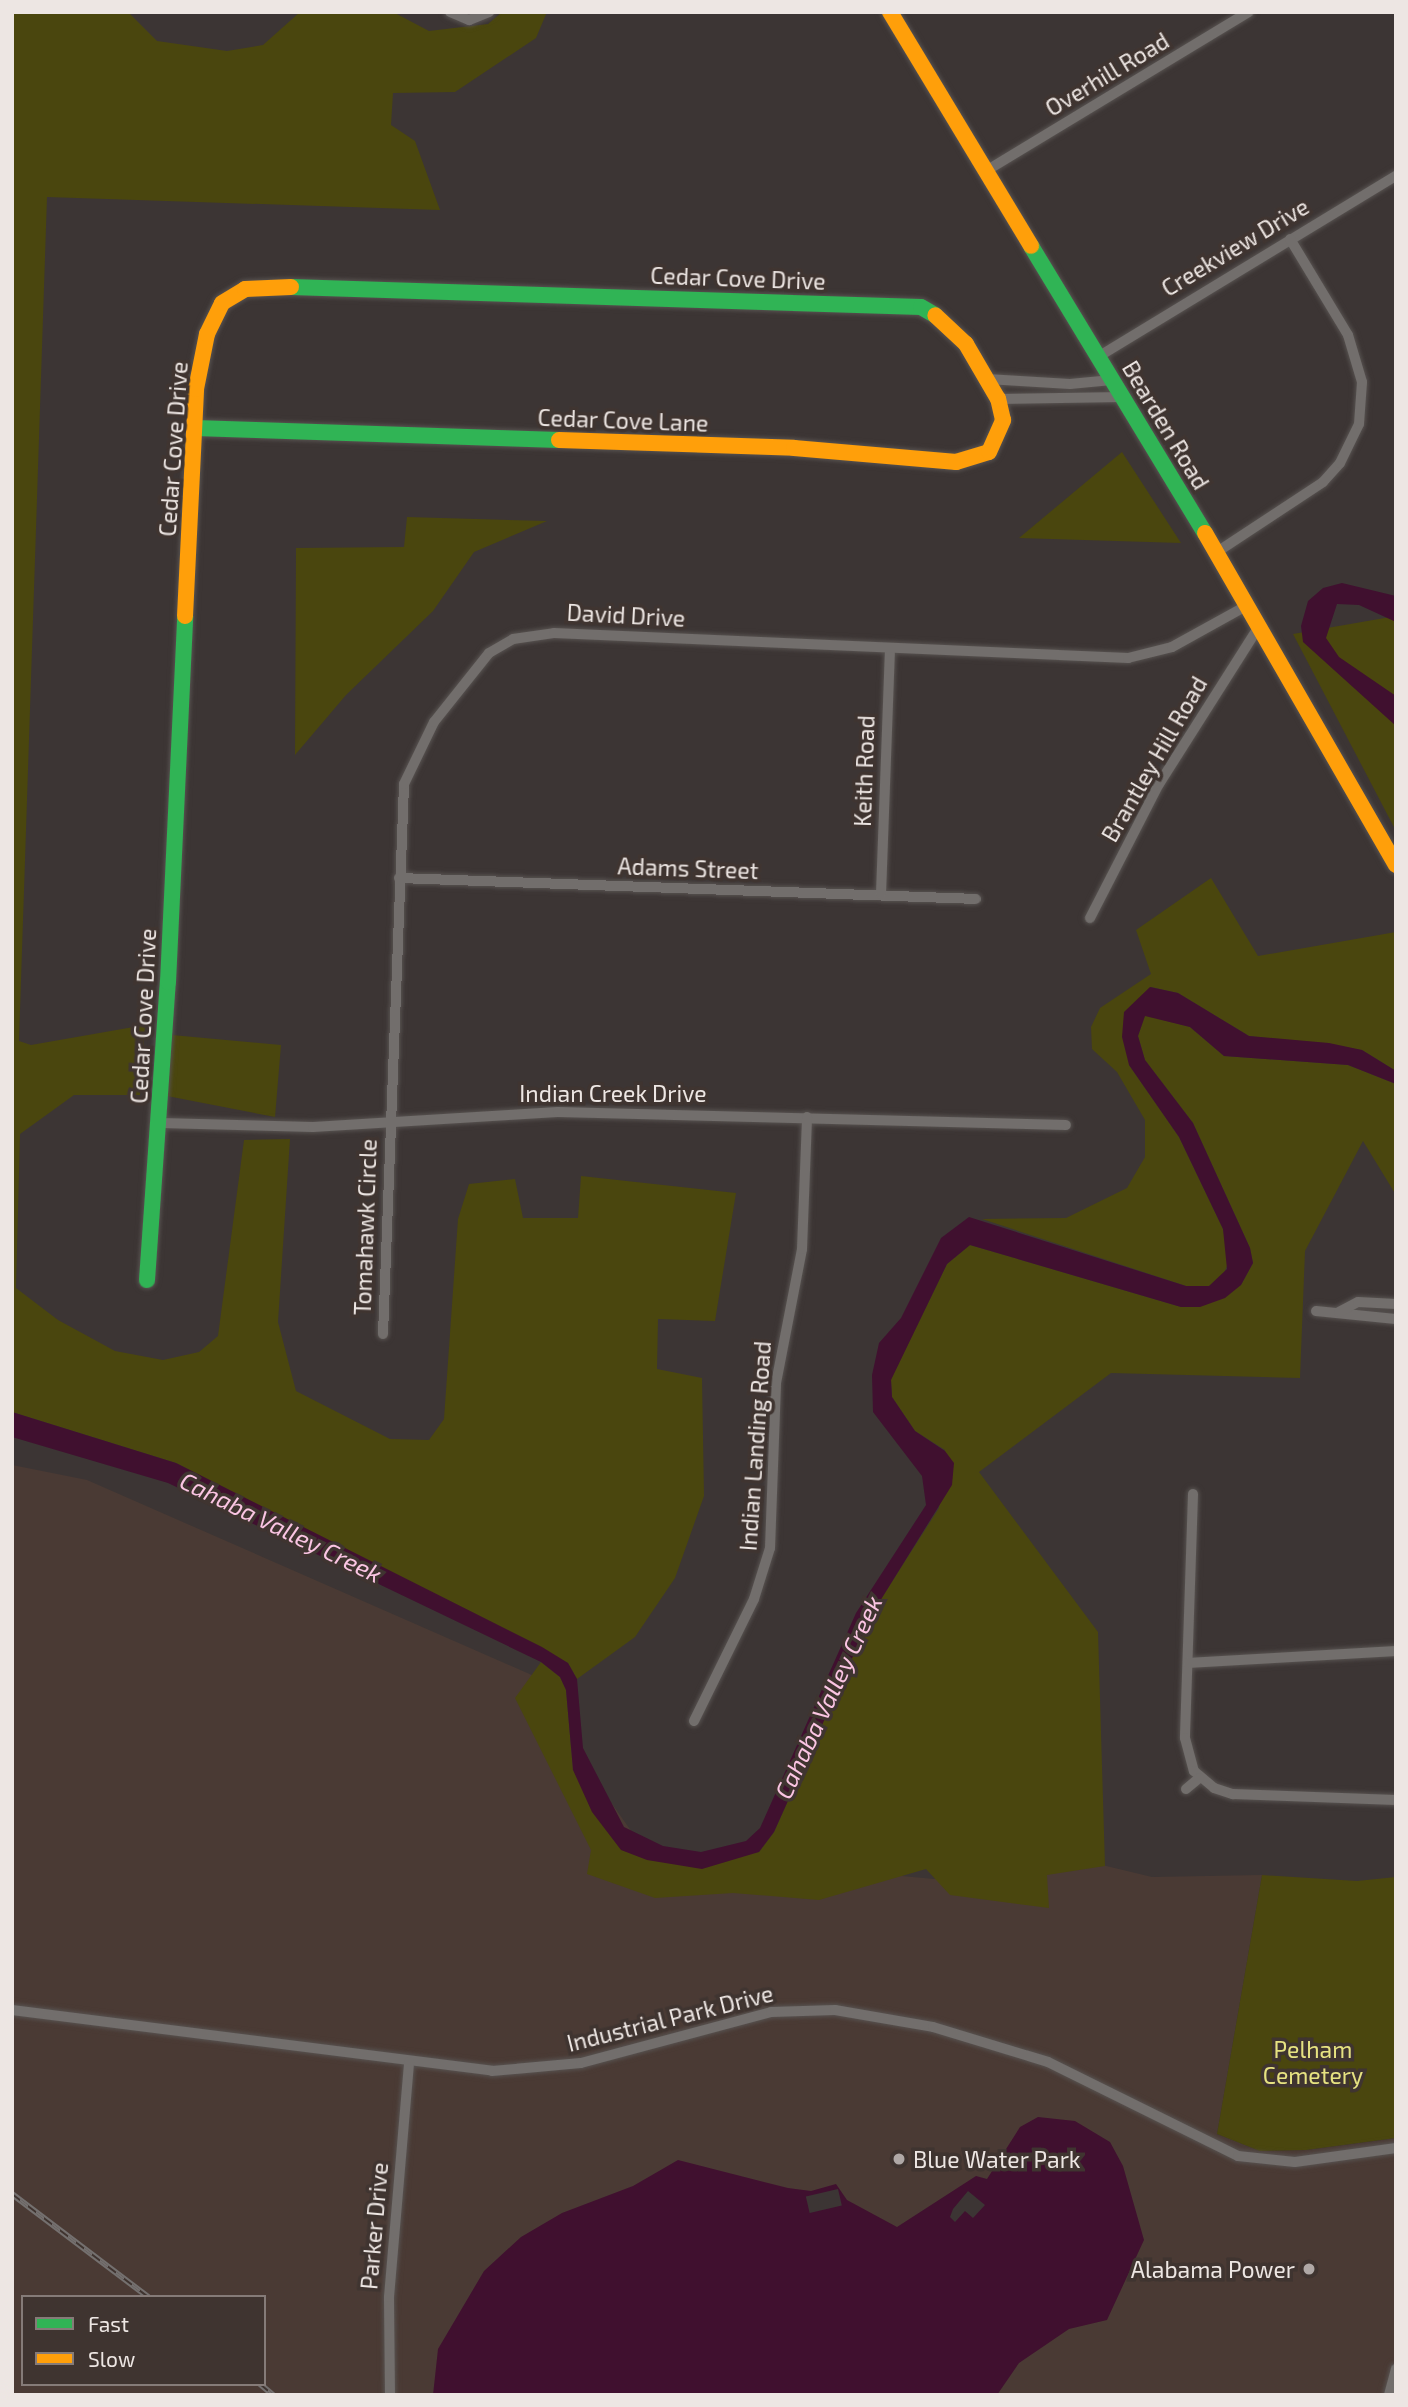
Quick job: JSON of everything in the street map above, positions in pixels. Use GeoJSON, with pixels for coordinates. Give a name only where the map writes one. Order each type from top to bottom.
{"type":"FeatureCollection","features":[{"type":"Feature","properties":{"kind":"street"},"geometry":{"type":"LineString","coordinates":[[450,12],[469,20],[488,12]]}},
{"type":"Feature","properties":{"kind":"street","name":"Bearden Road"},"geometry":{"type":"LineString","coordinates":[[890,12],[1217,552],[1396,865]]}},
{"type":"Feature","properties":{"kind":"street","name":"Overhill Road"},"geometry":{"type":"LineString","coordinates":[[986,171],[1249,12]]}},
{"type":"Feature","properties":{"kind":"street","name":"Creekview Drive"},"geometry":{"type":"LineString","coordinates":[[1098,357],[1396,176]]}},
{"type":"Feature","properties":{"kind":"street"},"geometry":{"type":"LineString","coordinates":[[1217,552],[1323,482],[1340,463],[1359,424],[1362,382],[1348,335],[1290,239]]}},
{"type":"Feature","properties":{"kind":"street","name":"Cedar Cove Drive"},"geometry":{"type":"LineString","coordinates":[[147,1280],[160,1123],[199,371],[214,316],[235,293],[268,286],[921,307],[956,331],[998,399]]}},
{"type":"Feature","properties":{"kind":"street"},"geometry":{"type":"LineString","coordinates":[[987,379],[1070,384],[1112,380]]}},
{"type":"Feature","properties":{"kind":"street"},"geometry":{"type":"LineString","coordinates":[[998,399],[1123,397]]}},
{"type":"Feature","properties":{"kind":"street","name":"Cedar Cove Lane"},"geometry":{"type":"LineString","coordinates":[[195,428],[794,448],[956,462],[976,459],[995,445],[1003,419],[998,399]]}},
{"type":"Feature","properties":{"kind":"street","name":"David Drive"},"geometry":{"type":"LineString","coordinates":[[389,1122],[404,784],[415,753],[475,666],[503,643],[554,633],[1128,659],[1172,647],[1248,605]]}},
{"type":"Feature","properties":{"kind":"street","name":"Brantley Hill Road"},"geometry":{"type":"LineString","coordinates":[[1090,918],[1159,784],[1260,625]]}},
{"type":"Feature","properties":{"kind":"street","name":"Keith Road"},"geometry":{"type":"LineString","coordinates":[[881,894],[890,650]]}},
{"type":"Feature","properties":{"kind":"street","name":"Adams Street"},"geometry":{"type":"LineString","coordinates":[[399,878],[976,899]]}},
{"type":"Feature","properties":{"kind":"street","name":"Indian Creek Drive"},"geometry":{"type":"LineString","coordinates":[[160,1123],[313,1127],[558,1112],[1066,1125]]}},
{"type":"Feature","properties":{"kind":"street","name":"Indian Landing Road"},"geometry":{"type":"LineString","coordinates":[[694,1721],[754,1599],[770,1548],[776,1382],[802,1249],[807,1117]]}},
{"type":"Feature","properties":{"kind":"street","name":"Tomahawk Circle"},"geometry":{"type":"LineString","coordinates":[[383,1335],[389,1122]]}},
{"type":"Feature","properties":{"kind":"street"},"geometry":{"type":"LineString","coordinates":[[1339,1312],[1358,1302],[1396,1304]]}},
{"type":"Feature","properties":{"kind":"street"},"geometry":{"type":"LineString","coordinates":[[1316,1311],[1339,1312],[1357,1318],[1396,1319]]}},
{"type":"Feature","properties":{"kind":"street"},"geometry":{"type":"LineString","coordinates":[[1194,1494],[1186,1751],[1199,1778],[1233,1794],[1396,1800]]}},
{"type":"Feature","properties":{"kind":"street"},"geometry":{"type":"LineString","coordinates":[[1188,1663],[1396,1651]]}},
{"type":"Feature","properties":{"kind":"street"},"geometry":{"type":"LineString","coordinates":[[1186,1789],[1199,1778]]}},
{"type":"Feature","properties":{"kind":"street","name":"Industrial Park Drive"},"geometry":{"type":"LineString","coordinates":[[12,2010],[492,2071],[558,2068],[747,2016],[835,2010],[933,2027],[1048,2062],[1186,2134],[1248,2159],[1295,2162],[1396,2148]]}},
{"type":"Feature","properties":{"kind":"street","name":"Parker Drive"},"geometry":{"type":"LineString","coordinates":[[390,2395],[389,2297],[409,2062]]}},
{"type":"Feature","properties":{"kind":"street"},"geometry":{"type":"LineString","coordinates":[[1389,2395],[1396,2368]]}},
{"type":"Feature","properties":{"kind":"shaded area"},"geometry":{"type":"Polygon","coordinates":[[[12,1465],[87,1480],[534,1676],[567,1740],[646,1852],[934,1879],[1007,1842],[1152,1877],[1262,1875],[1217,2134],[1260,2151],[1306,2150],[1396,2138],[1396,2395],[12,2395],[12,1465]]]}},
{"type":"Feature","properties":{"kind":"green space"},"geometry":{"type":"Polygon","coordinates":[[[12,12],[128,12],[157,41],[227,51],[263,45],[300,12],[393,12],[429,31],[488,24],[502,12],[547,12],[536,38],[455,92],[393,93],[391,125],[415,141],[440,210],[47,197],[19,1041],[31,1045],[145,1025],[140,1095],[74,1095],[20,1134],[16,1288],[58,1320],[115,1351],[163,1360],[199,1352],[218,1336],[244,1140],[290,1139],[278,1322],[296,1391],[390,1439],[429,1440],[444,1419],[458,1219],[469,1184],[515,1179],[523,1218],[578,1218],[581,1176],[736,1193],[715,1321],[658,1319],[657,1369],[702,1378],[704,1496],[675,1578],[635,1637],[577,1679],[568,1663],[176,1463],[12,1412],[12,12]]]}},
{"type":"Feature","properties":{"kind":"green space"},"geometry":{"type":"Polygon","coordinates":[[[1122,452],[1181,543],[1019,538],[1122,452]]]}},
{"type":"Feature","properties":{"kind":"green space"},"geometry":{"type":"Polygon","coordinates":[[[407,517],[547,521],[474,552],[433,611],[346,695],[295,755],[296,548],[404,547],[407,517]]]}},
{"type":"Feature","properties":{"kind":"green space"},"geometry":{"type":"Polygon","coordinates":[[[1396,616],[1396,831],[1293,634],[1396,616]]]}},
{"type":"Feature","properties":{"kind":"green space"},"geometry":{"type":"Polygon","coordinates":[[[1211,878],[1258,956],[1396,932],[1396,1071],[1362,1050],[1249,1036],[1178,993],[1151,987],[1129,1065],[1179,1137],[1223,1229],[1229,1261],[1221,1280],[1209,1286],[1186,1286],[982,1219],[1066,1218],[1127,1188],[1145,1157],[1145,1120],[1117,1072],[1092,1049],[1091,1027],[1100,1008],[1151,974],[1136,930],[1211,878]]]}},
{"type":"Feature","properties":{"kind":"green space"},"geometry":{"type":"Polygon","coordinates":[[[1145,1015],[1190,1027],[1224,1056],[1348,1065],[1396,1084],[1396,1195],[1363,1141],[1305,1251],[1300,1378],[1111,1373],[979,1472],[1098,1632],[1105,1866],[1047,1875],[1049,1908],[950,1895],[926,1869],[819,1900],[733,1893],[655,1898],[587,1874],[591,1850],[515,1698],[541,1662],[560,1677],[566,1690],[573,1770],[647,1860],[759,1852],[774,1832],[872,1613],[939,1508],[945,1450],[915,1431],[892,1397],[891,1379],[947,1264],[970,1245],[1181,1307],[1241,1285],[1253,1263],[1250,1248],[1193,1123],[1145,1060],[1138,1036],[1145,1015]]]}},
{"type":"Feature","properties":{"kind":"green space"},"geometry":{"type":"Polygon","coordinates":[[[172,1035],[281,1045],[275,1117],[167,1096],[172,1035]]]}},
{"type":"Feature","properties":{"kind":"green space","name":"Pelham Cemetery"},"geometry":{"type":"Polygon","coordinates":[[[1262,1875],[1357,1881],[1396,1877],[1396,2138],[1306,2150],[1260,2151],[1217,2134],[1262,1875]]]}},
{"type":"Feature","properties":{"kind":"water"},"geometry":{"type":"Polygon","coordinates":[[[1342,583],[1396,596],[1396,622],[1359,605],[1337,604],[1326,638],[1339,657],[1396,696],[1396,726],[1303,642],[1301,626],[1308,601],[1323,588],[1342,583]]]}},
{"type":"Feature","properties":{"kind":"water","name":"Cahaba Valley Creek"},"geometry":{"type":"Polygon","coordinates":[[[1150,987],[1178,993],[1249,1036],[1329,1043],[1362,1050],[1396,1071],[1396,1084],[1348,1065],[1224,1056],[1190,1027],[1145,1016],[1138,1036],[1145,1060],[1193,1123],[1250,1248],[1253,1263],[1241,1285],[1225,1298],[1200,1307],[1181,1307],[970,1245],[947,1264],[891,1380],[892,1397],[915,1431],[945,1451],[954,1463],[952,1485],[872,1614],[774,1832],[759,1852],[702,1869],[647,1860],[621,1850],[592,1812],[573,1770],[566,1690],[560,1677],[541,1662],[168,1483],[12,1437],[12,1412],[176,1463],[542,1647],[568,1663],[577,1679],[583,1748],[624,1827],[663,1846],[701,1852],[746,1841],[760,1828],[856,1613],[926,1505],[922,1476],[873,1412],[872,1375],[879,1343],[901,1318],[941,1238],[969,1217],[1186,1286],[1209,1286],[1227,1269],[1223,1229],[1179,1137],[1129,1065],[1122,1037],[1124,1012],[1150,987]]]}},
{"type":"Feature","properties":{"kind":"water","name":"Blue Water Park"},"geometry":{"type":"Polygon","coordinates":[[[1038,2117],[1075,2121],[1110,2142],[1123,2166],[1144,2240],[1107,2320],[1069,2329],[1019,2363],[997,2395],[433,2395],[438,2349],[484,2271],[521,2237],[562,2213],[633,2186],[678,2160],[788,2188],[811,2191],[836,2184],[847,2200],[897,2227],[976,2176],[987,2179],[1020,2127],[1038,2117]]]}},
{"type":"Feature","properties":{"kind":"pier"},"geometry":{"type":"Polygon","coordinates":[[[838,2189],[842,2206],[810,2213],[806,2196],[838,2189]]]}},
{"type":"Feature","properties":{"kind":"pier"},"geometry":{"type":"Polygon","coordinates":[[[968,2191],[985,2205],[973,2218],[965,2211],[955,2222],[950,2217],[953,2209],[968,2191]]]}},
{"type":"Feature","properties":{"kind":"railway"},"geometry":{"type":"LineString","coordinates":[[12,2194],[145,2295]]}},
{"type":"Feature","properties":{"kind":"railway"},"geometry":{"type":"LineString","coordinates":[[262,2386],[273,2395]]}},
{"type":"Feature","properties":{"kind":"traffic: fast"},"geometry":{"type":"LineString","coordinates":[[1031,246],[1205,533]]}},
{"type":"Feature","properties":{"kind":"traffic: fast"},"geometry":{"type":"LineString","coordinates":[[291,287],[921,307],[935,315]]}},
{"type":"Feature","properties":{"kind":"traffic: fast"},"geometry":{"type":"LineString","coordinates":[[195,428],[559,440]]}},
{"type":"Feature","properties":{"kind":"traffic: fast"},"geometry":{"type":"LineString","coordinates":[[147,1280],[168,982],[185,616]]}},
{"type":"Feature","properties":{"kind":"traffic: slow"},"geometry":{"type":"LineString","coordinates":[[890,12],[1031,246]]}},
{"type":"Feature","properties":{"kind":"traffic: slow"},"geometry":{"type":"LineString","coordinates":[[185,616],[196,389],[207,334],[222,303],[245,289],[291,287]]}},
{"type":"Feature","properties":{"kind":"traffic: slow"},"geometry":{"type":"LineString","coordinates":[[559,440],[794,448],[956,462],[989,452],[1003,420],[998,399],[966,344],[935,315]]}},
{"type":"Feature","properties":{"kind":"traffic: slow"},"geometry":{"type":"LineString","coordinates":[[1205,533],[1396,865]]}},
{"type":"Feature","properties":{"kind":"place","name":"Blue Water Park"},"geometry":{"type":"Point","coordinates":[899,2159]}},
{"type":"Feature","properties":{"kind":"place","name":"Alabama Power"},"geometry":{"type":"Point","coordinates":[1309,2269]}}]}
